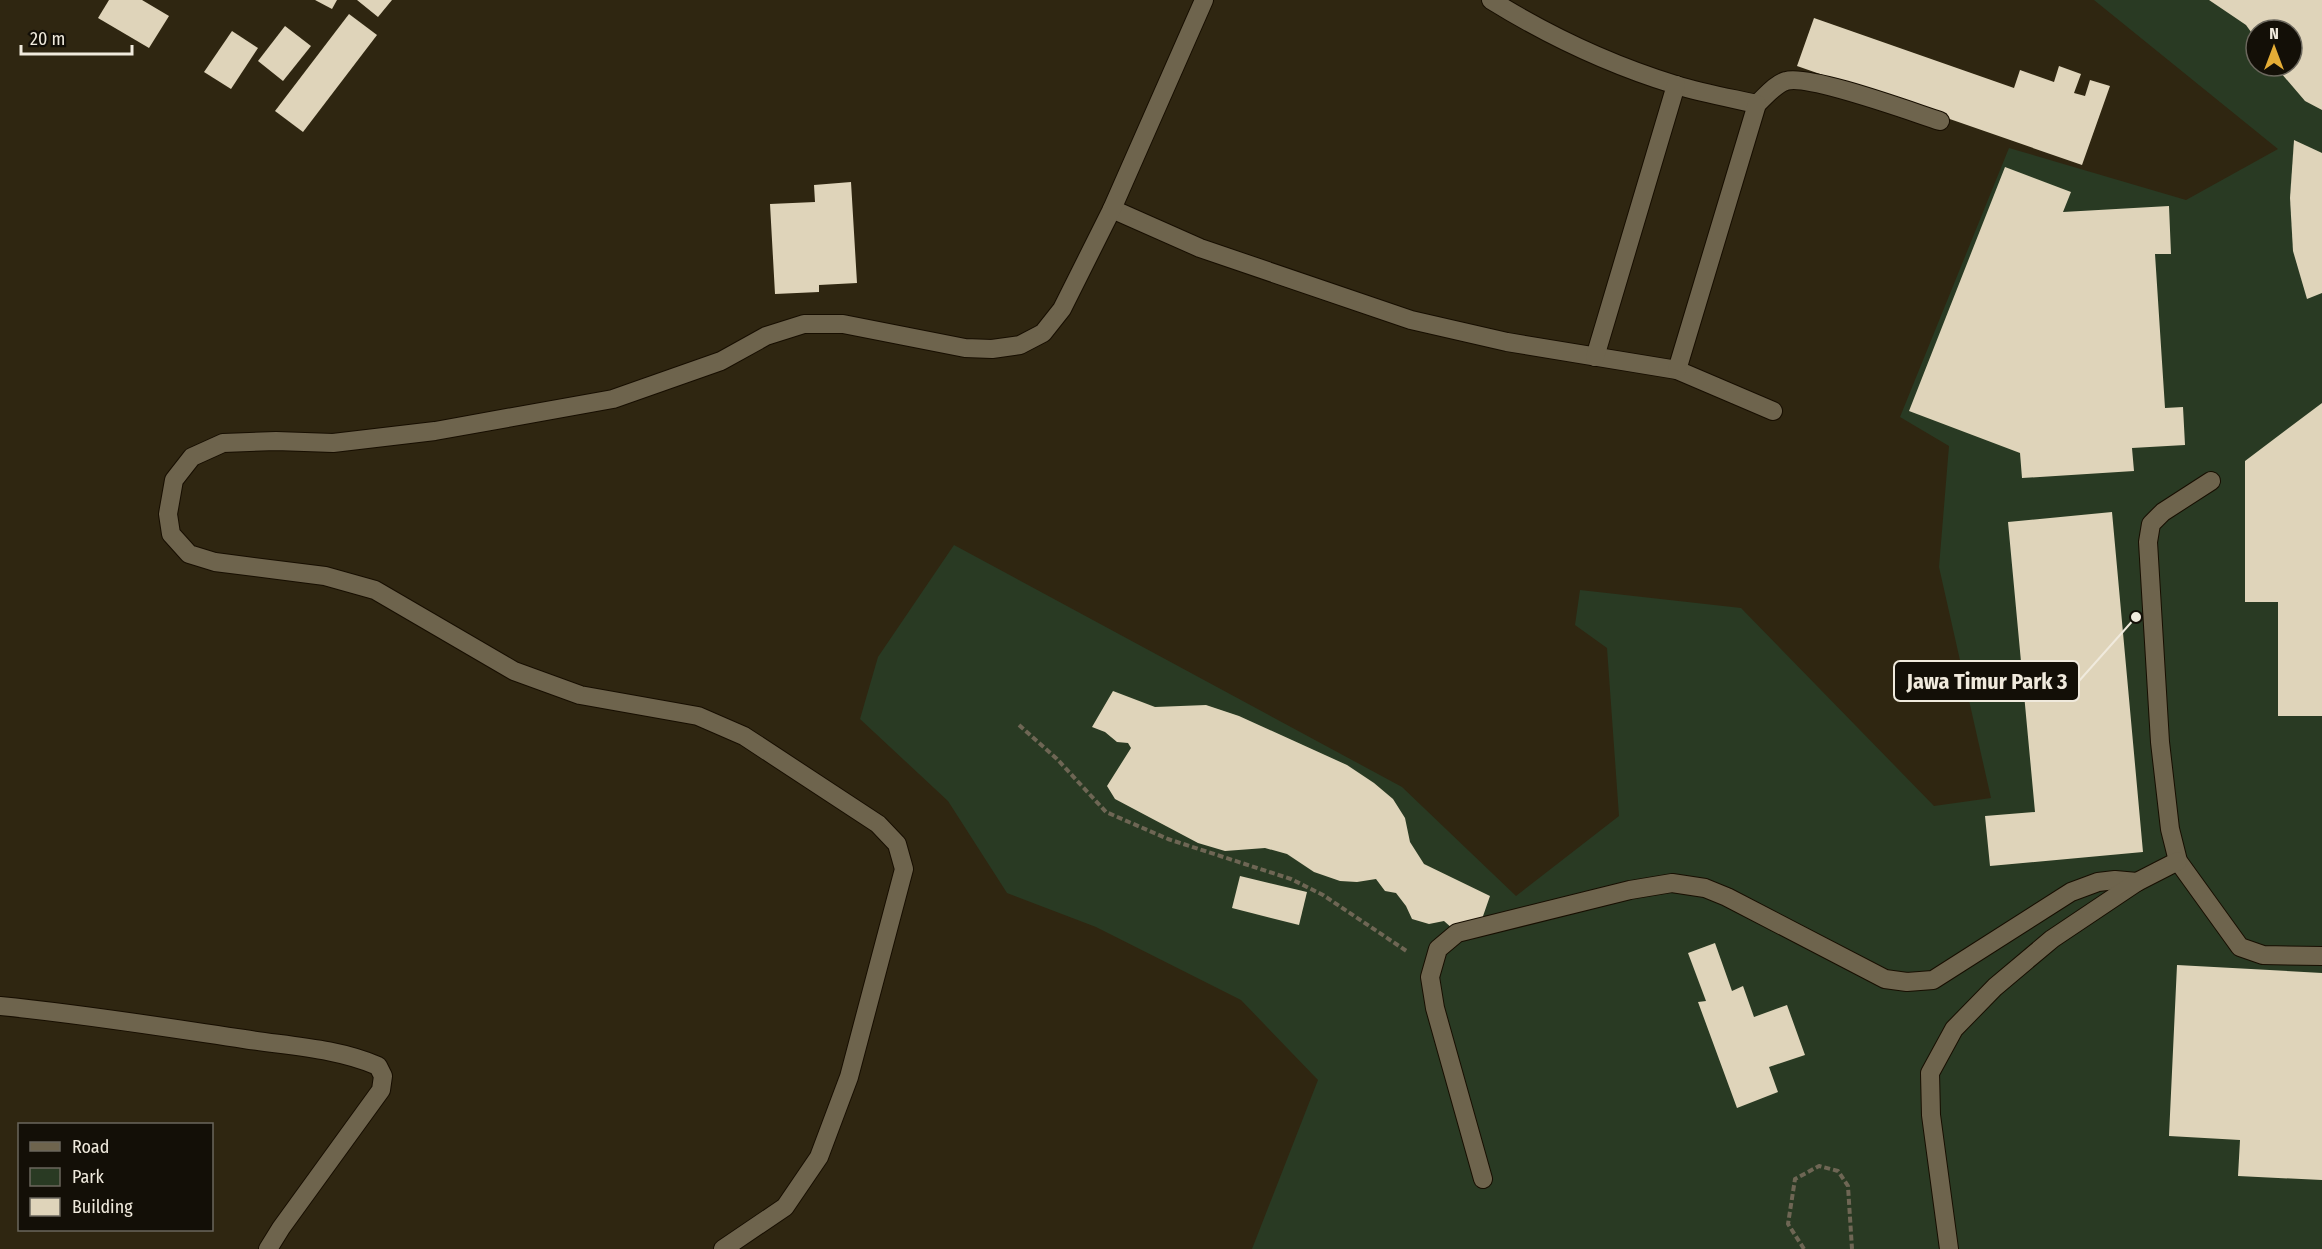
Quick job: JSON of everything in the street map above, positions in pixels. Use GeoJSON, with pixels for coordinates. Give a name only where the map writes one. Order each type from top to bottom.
{"type":"FeatureCollection","features":[{"type":"Feature","properties":{"kind":"street"},"geometry":{"type":"LineString","coordinates":[[723,1249],[785,1207],[819,1157],[849,1077],[904,869],[897,844],[878,824],[754,742],[698,716],[580,695],[514,670],[375,590],[325,576],[214,562],[189,554],[171,534],[168,514],[174,480],[192,457],[223,443],[276,441],[333,443],[435,431],[613,399],[721,361],[766,336],[804,324],[843,324],[965,348],[992,350],[1020,345],[1043,333],[1062,309],[1112,209],[1203,0]]}},
{"type":"Feature","properties":{"kind":"street"},"geometry":{"type":"LineString","coordinates":[[1491,0],[1527,22],[1588,52],[1676,85],[1757,104]]}},
{"type":"Feature","properties":{"kind":"street"},"geometry":{"type":"LineString","coordinates":[[1677,370],[1757,104],[1785,81],[1796,80],[1828,86],[1940,121]]}},
{"type":"Feature","properties":{"kind":"street"},"geometry":{"type":"LineString","coordinates":[[1596,357],[1676,85]]}},
{"type":"Feature","properties":{"kind":"street"},"geometry":{"type":"LineString","coordinates":[[1112,209],[1200,248],[1411,320],[1507,342],[1677,370],[1773,411]]}},
{"type":"Feature","properties":{"kind":"street"},"geometry":{"type":"LineString","coordinates":[[2211,481],[2163,512],[2151,524],[2148,542],[2160,742],[2170,829],[2178,861],[2240,946],[2263,955],[2322,956]]}},
{"type":"Feature","properties":{"kind":"street"},"geometry":{"type":"LineString","coordinates":[[1949,1249],[1931,1114],[1930,1072],[1954,1029],[1995,987],[2052,939],[2137,882],[2178,861]]}},
{"type":"Feature","properties":{"kind":"street"},"geometry":{"type":"LineString","coordinates":[[1484,1179],[1435,1008],[1430,977],[1438,949],[1457,933],[1630,890],[1672,883],[1705,888],[1727,897],[1885,979],[1907,982],[1933,980],[2071,892],[2098,882],[2115,880],[2137,882]]}},
{"type":"Feature","properties":{"kind":"street"},"geometry":{"type":"LineString","coordinates":[[0,1005],[328,1052],[360,1058],[378,1066],[383,1076],[381,1090],[281,1227],[268,1249]]}},
{"type":"Feature","properties":{"kind":"path"},"geometry":{"type":"LineString","coordinates":[[1019,725],[1057,759],[1106,812],[1168,839],[1291,879],[1323,895],[1433,967]]}},
{"type":"Feature","properties":{"kind":"path"},"geometry":{"type":"LineString","coordinates":[[1804,1249],[1788,1224],[1790,1205],[1795,1179],[1819,1166],[1838,1171],[1848,1186],[1852,1249]]}},
{"type":"Feature","properties":{"kind":"green space"},"geometry":{"type":"Polygon","coordinates":[[[2094,0],[2322,0],[2322,1249],[1252,1249],[1318,1080],[1241,1000],[1096,927],[1007,893],[948,801],[860,719],[878,657],[954,545],[1402,787],[1516,896],[1619,816],[1607,648],[1575,625],[1580,590],[1741,608],[1934,806],[1991,798],[1939,567],[1949,446],[1900,417],[2009,148],[2186,200],[2278,149],[2094,0]]]}},
{"type":"Feature","properties":{"kind":"building"},"geometry":{"type":"Polygon","coordinates":[[[109,0],[142,0],[169,16],[149,48],[98,18],[109,0]]]}},
{"type":"Feature","properties":{"kind":"building"},"geometry":{"type":"Polygon","coordinates":[[[315,0],[337,0],[332,9],[315,0]]]}},
{"type":"Feature","properties":{"kind":"building"},"geometry":{"type":"Polygon","coordinates":[[[357,0],[392,0],[378,17],[357,0]]]}},
{"type":"Feature","properties":{"kind":"building"},"geometry":{"type":"Polygon","coordinates":[[[2209,0],[2322,0],[2322,110],[2305,101],[2285,78],[2304,78],[2304,18],[2244,18],[2244,24],[2209,0]]]}},
{"type":"Feature","properties":{"kind":"building"},"geometry":{"type":"Polygon","coordinates":[[[349,14],[377,35],[303,132],[275,111],[349,14]]]}},
{"type":"Feature","properties":{"kind":"building"},"geometry":{"type":"Polygon","coordinates":[[[1814,18],[2014,88],[2020,70],[2054,82],[2059,66],[2081,74],[2074,93],[2085,96],[2090,80],[2110,86],[2082,165],[1797,66],[1814,18]]]}},
{"type":"Feature","properties":{"kind":"building"},"geometry":{"type":"Polygon","coordinates":[[[285,26],[311,46],[283,81],[258,61],[285,26]]]}},
{"type":"Feature","properties":{"kind":"building"},"geometry":{"type":"Polygon","coordinates":[[[232,31],[258,48],[231,89],[204,72],[232,31]]]}},
{"type":"Feature","properties":{"kind":"building"},"geometry":{"type":"Polygon","coordinates":[[[2294,140],[2322,153],[2322,293],[2307,299],[2293,251],[2290,198],[2294,140]]]}},
{"type":"Feature","properties":{"kind":"building"},"geometry":{"type":"Polygon","coordinates":[[[2005,167],[2071,192],[2063,212],[2169,206],[2171,254],[2155,254],[2165,408],[2183,407],[2185,445],[2132,448],[2134,471],[2022,478],[2020,453],[1909,411],[2005,167]]]}},
{"type":"Feature","properties":{"kind":"building"},"geometry":{"type":"Polygon","coordinates":[[[851,182],[857,283],[819,285],[819,292],[775,294],[770,204],[815,202],[814,185],[851,182]]]}},
{"type":"Feature","properties":{"kind":"building"},"geometry":{"type":"Polygon","coordinates":[[[2322,403],[2322,716],[2278,716],[2278,602],[2245,602],[2245,461],[2322,403]]]}},
{"type":"Feature","properties":{"kind":"building"},"geometry":{"type":"Polygon","coordinates":[[[2112,512],[2143,852],[1990,866],[1985,816],[2035,812],[2008,522],[2112,512]]]}},
{"type":"Feature","properties":{"kind":"building"},"geometry":{"type":"Polygon","coordinates":[[[1113,691],[1155,707],[1206,705],[1239,716],[1347,765],[1393,799],[1405,818],[1410,842],[1424,864],[1490,896],[1482,919],[1453,929],[1444,921],[1429,924],[1412,919],[1396,893],[1385,891],[1376,879],[1357,882],[1340,881],[1314,872],[1287,854],[1265,848],[1225,851],[1198,843],[1115,799],[1107,786],[1131,748],[1128,743],[1117,742],[1105,732],[1092,727],[1113,691]]]}},
{"type":"Feature","properties":{"kind":"building"},"geometry":{"type":"Polygon","coordinates":[[[1240,876],[1307,892],[1299,925],[1232,908],[1240,876]]]}},
{"type":"Feature","properties":{"kind":"building"},"geometry":{"type":"Polygon","coordinates":[[[1715,943],[1732,991],[1743,986],[1754,1017],[1787,1005],[1805,1055],[1769,1067],[1778,1092],[1737,1108],[1698,1002],[1706,1001],[1688,953],[1715,943]]]}},
{"type":"Feature","properties":{"kind":"building"},"geometry":{"type":"Polygon","coordinates":[[[2177,965],[2322,973],[2322,1180],[2238,1176],[2240,1140],[2169,1136],[2177,965]]]}},
{"type":"Feature","properties":{"kind":"place","name":"Jawa Timur Park 3"},"geometry":{"type":"Point","coordinates":[2136,617]}}]}
